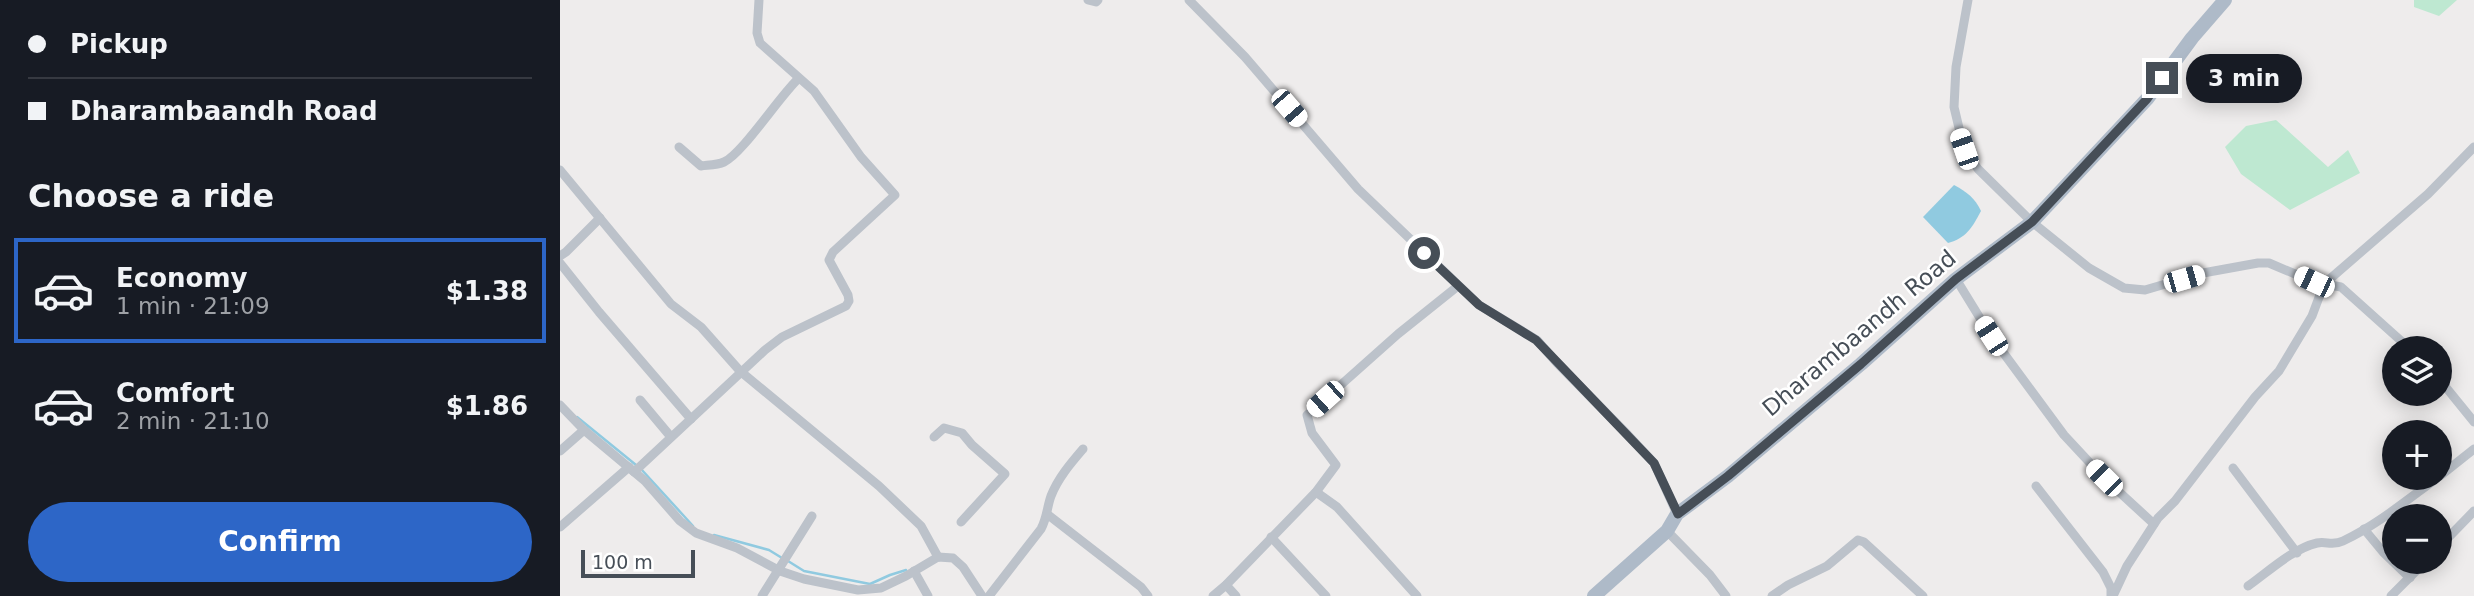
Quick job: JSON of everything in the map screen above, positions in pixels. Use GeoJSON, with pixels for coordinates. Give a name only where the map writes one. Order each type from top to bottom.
{"type":"FeatureCollection","features":[{"type":"Feature","properties":{"kind":"main road","name":"Dharambaandh Road"},"geometry":{"type":"LineString","coordinates":[[1594,596],[1667,531],[1678,514],[1728,476],[1861,364],[1956,279],[2032,222],[2147,99],[2192,37],[2225,0]]}},
{"type":"Feature","properties":{"kind":"street"},"geometry":{"type":"LineString","coordinates":[[560,527],[671,438],[740,371],[782,337],[846,306],[848,295],[829,260],[833,252],[895,195],[861,157],[814,91],[760,43],[757,33],[759,0]]}},
{"type":"Feature","properties":{"kind":"street"},"geometry":{"type":"LineString","coordinates":[[1088,0],[1098,0]]}},
{"type":"Feature","properties":{"kind":"street"},"geometry":{"type":"LineString","coordinates":[[1189,0],[1245,57],[1358,188],[1479,305],[1536,340],[1654,463],[1678,514]]}},
{"type":"Feature","properties":{"kind":"street"},"geometry":{"type":"LineString","coordinates":[[1968,0],[1956,67],[1954,107],[1964,149],[1978,169],[2032,222],[2089,268],[2124,288],[2145,290],[2203,273],[2269,263],[2324,284],[2341,287],[2396,336]]}},
{"type":"Feature","properties":{"kind":"street"},"geometry":{"type":"LineString","coordinates":[[679,147],[701,166],[725,162],[746,142],[798,79]]}},
{"type":"Feature","properties":{"kind":"street"},"geometry":{"type":"LineString","coordinates":[[2112,596],[2127,566],[2154,524],[2278,371],[2312,316],[2324,284],[2428,194],[2474,146]]}},
{"type":"Feature","properties":{"kind":"street"},"geometry":{"type":"LineString","coordinates":[[560,170],[671,304],[701,327],[740,371],[879,486],[921,526],[938,557]]}},
{"type":"Feature","properties":{"kind":"street"},"geometry":{"type":"LineString","coordinates":[[560,256],[600,218]]}},
{"type":"Feature","properties":{"kind":"street"},"geometry":{"type":"LineString","coordinates":[[560,263],[691,419]]}},
{"type":"Feature","properties":{"kind":"street"},"geometry":{"type":"LineString","coordinates":[[1956,279],[1991,336],[2064,435],[2104,478],[2154,524]]}},
{"type":"Feature","properties":{"kind":"street"},"geometry":{"type":"LineString","coordinates":[[1213,596],[1316,492],[1336,465],[1312,433],[1307,415],[1398,334],[1458,286]]}},
{"type":"Feature","properties":{"kind":"street"},"geometry":{"type":"LineString","coordinates":[[2452,395],[2474,422]]}},
{"type":"Feature","properties":{"kind":"street"},"geometry":{"type":"LineString","coordinates":[[640,400],[671,438]]}},
{"type":"Feature","properties":{"kind":"street"},"geometry":{"type":"LineString","coordinates":[[560,405],[584,430],[632,469],[666,502],[680,521],[696,533],[737,548],[780,571],[858,593],[881,588],[938,557],[953,558],[963,567],[982,596]]}},
{"type":"Feature","properties":{"kind":"street"},"geometry":{"type":"LineString","coordinates":[[934,437],[944,428],[962,433],[1004,474],[961,523]]}},
{"type":"Feature","properties":{"kind":"street"},"geometry":{"type":"LineString","coordinates":[[560,452],[584,430]]}},
{"type":"Feature","properties":{"kind":"street"},"geometry":{"type":"LineString","coordinates":[[989,596],[1041,529],[1051,497],[1083,449]]}},
{"type":"Feature","properties":{"kind":"street"},"geometry":{"type":"LineString","coordinates":[[2452,466],[2474,449]]}},
{"type":"Feature","properties":{"kind":"street"},"geometry":{"type":"LineString","coordinates":[[2232,468],[2297,552]]}},
{"type":"Feature","properties":{"kind":"street"},"geometry":{"type":"LineString","coordinates":[[2036,486],[2103,572],[2112,596]]}},
{"type":"Feature","properties":{"kind":"street"},"geometry":{"type":"LineString","coordinates":[[2248,586],[2297,552],[2316,544],[2341,542],[2420,490]]}},
{"type":"Feature","properties":{"kind":"street"},"geometry":{"type":"LineString","coordinates":[[1316,492],[1337,507],[1417,596]]}},
{"type":"Feature","properties":{"kind":"street"},"geometry":{"type":"LineString","coordinates":[[2452,534],[2474,512]]}},
{"type":"Feature","properties":{"kind":"street"},"geometry":{"type":"LineString","coordinates":[[1047,514],[1141,587],[1148,596]]}},
{"type":"Feature","properties":{"kind":"street"},"geometry":{"type":"LineString","coordinates":[[762,596],[812,516]]}},
{"type":"Feature","properties":{"kind":"street"},"geometry":{"type":"LineString","coordinates":[[2364,529],[2410,578]]}},
{"type":"Feature","properties":{"kind":"street"},"geometry":{"type":"LineString","coordinates":[[1667,531],[1710,575],[1726,596]]}},
{"type":"Feature","properties":{"kind":"street"},"geometry":{"type":"LineString","coordinates":[[1271,537],[1326,596]]}},
{"type":"Feature","properties":{"kind":"street"},"geometry":{"type":"LineString","coordinates":[[1772,596],[1827,566],[1858,540],[1864,542],[1923,596]]}},
{"type":"Feature","properties":{"kind":"street"},"geometry":{"type":"LineString","coordinates":[[914,571],[928,596]]}},
{"type":"Feature","properties":{"kind":"street"},"geometry":{"type":"LineString","coordinates":[[2391,596],[2414,574]]}},
{"type":"Feature","properties":{"kind":"street"},"geometry":{"type":"LineString","coordinates":[[1226,585],[1236,596]]}},
{"type":"Feature","properties":{"kind":"green space"},"geometry":{"type":"Polygon","coordinates":[[[2414,0],[2457,0],[2439,16],[2414,7],[2414,0]]]}},
{"type":"Feature","properties":{"kind":"green space"},"geometry":{"type":"Polygon","coordinates":[[[2276,120],[2328,167],[2348,150],[2360,173],[2290,210],[2241,174],[2225,147],[2246,126],[2276,120]]]}},
{"type":"Feature","properties":{"kind":"water"},"geometry":{"type":"Polygon","coordinates":[[[1954,185],[1970,196],[1981,211],[1968,232],[1948,243],[1923,217],[1954,185]]]}},
{"type":"Feature","properties":{"kind":"waterway"},"geometry":{"type":"LineString","coordinates":[[577,417],[636,465]]}},
{"type":"Feature","properties":{"kind":"waterway"},"geometry":{"type":"LineString","coordinates":[[641,469],[693,526]]}},
{"type":"Feature","properties":{"kind":"waterway"},"geometry":{"type":"LineString","coordinates":[[714,535],[769,550],[782,558]]}},
{"type":"Feature","properties":{"kind":"waterway"},"geometry":{"type":"LineString","coordinates":[[788,561],[804,571],[870,584],[906,570]]}},
{"type":"Feature","properties":{"kind":"route"},"geometry":{"type":"LineString","coordinates":[[1424,253],[1479,305],[1536,340],[1591,396],[1654,463],[1678,514],[1728,476],[1861,364],[1956,279],[2032,222],[2147,99],[2162,78]]}}]}
